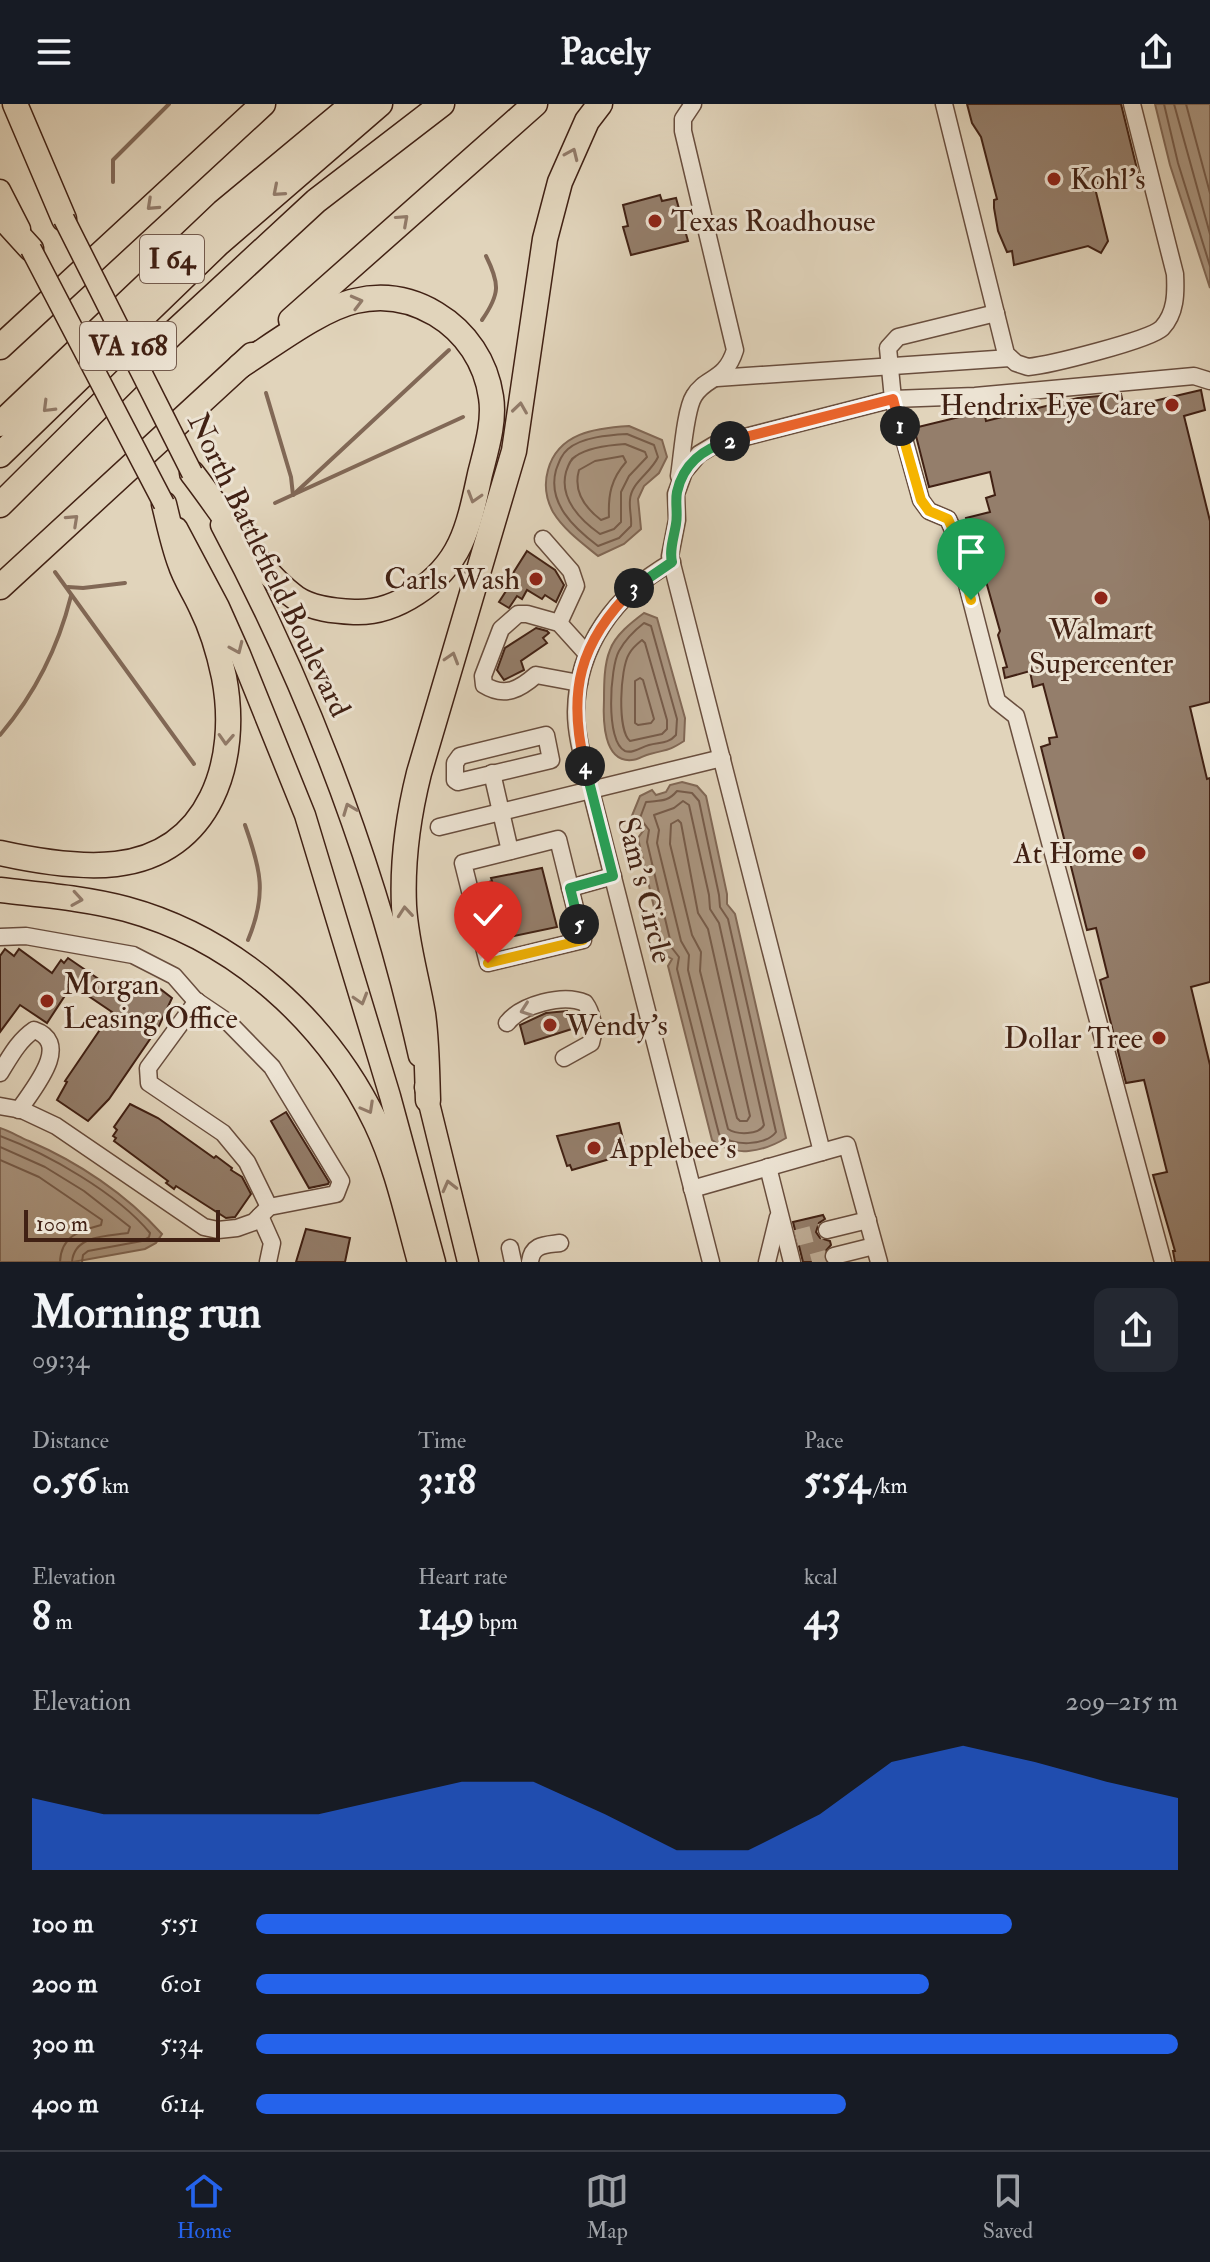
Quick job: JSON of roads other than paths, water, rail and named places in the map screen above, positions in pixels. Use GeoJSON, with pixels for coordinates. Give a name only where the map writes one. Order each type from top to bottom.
{"type":"FeatureCollection","features":[{"type":"Feature","properties":{"kind":"highway"},"geometry":{"type":"LineString","coordinates":[[15,104],[64,219]]}},
{"type":"Feature","properties":{"kind":"highway"},"geometry":{"type":"LineString","coordinates":[[209,152],[251,104]]}},
{"type":"Feature","properties":{"kind":"highway"},"geometry":{"type":"LineString","coordinates":[[2,344],[263,104]]}},
{"type":"Feature","properties":{"kind":"highway","name":"I 64"},"geometry":{"type":"LineString","coordinates":[[0,424],[223,212],[353,104]]}},
{"type":"Feature","properties":{"kind":"highway"},"geometry":{"type":"LineString","coordinates":[[0,455],[218,244],[380,104]]}},
{"type":"Feature","properties":{"kind":"highway"},"geometry":{"type":"LineString","coordinates":[[0,488],[182,308],[357,151],[415,104]]}},
{"type":"Feature","properties":{"kind":"highway","name":"I 64"},"geometry":{"type":"LineString","coordinates":[[0,505],[172,334],[316,201],[442,104]]}},
{"type":"Feature","properties":{"kind":"highway"},"geometry":{"type":"LineString","coordinates":[[5,584],[240,366],[535,104]]}},
{"type":"Feature","properties":{"kind":"highway"},"geometry":{"type":"LineString","coordinates":[[428,1100],[423,1015],[404,910],[403,871],[408,826],[419,773],[514,451],[545,239],[560,182],[587,121],[600,104]]}},
{"type":"Feature","properties":{"kind":"highway"},"geometry":{"type":"LineString","coordinates":[[0,215],[31,249]]}},
{"type":"Feature","properties":{"kind":"highway"},"geometry":{"type":"LineString","coordinates":[[192,473],[272,577],[298,600],[332,611],[368,613],[400,602],[424,588],[443,569],[460,544],[489,441],[491,399],[484,370],[472,346],[449,322],[425,307],[399,299],[376,297],[352,301],[322,314],[240,366]]}},
{"type":"Feature","properties":{"kind":"highway"},"geometry":{"type":"LineString","coordinates":[[0,853],[89,864],[116,864],[141,858],[160,851],[185,833],[198,820],[217,789],[227,742],[224,678],[210,628],[180,565],[164,504]]}},
{"type":"Feature","properties":{"kind":"highway"},"geometry":{"type":"LineString","coordinates":[[0,890],[91,901],[151,917],[222,950],[275,990],[324,1041],[365,1103],[389,1155],[420,1262]]}},
{"type":"Feature","properties":{"kind":"main road","name":"North Battlefield Boulevard"},"geometry":{"type":"LineString","coordinates":[[3,104],[291,664],[357,829],[405,995],[468,1262]]}},
{"type":"Feature","properties":{"kind":"main road"},"geometry":{"type":"LineString","coordinates":[[0,190],[219,607],[240,654],[305,815],[417,1189],[435,1262]]}},
{"type":"Feature","properties":{"kind":"main road"},"geometry":{"type":"LineString","coordinates":[[417,1189],[439,1225],[449,1262]]}},
{"type":"Feature","properties":{"kind":"street"},"geometry":{"type":"LineString","coordinates":[[693,104],[683,119],[683,131],[735,350],[732,361],[717,378],[694,395],[689,409],[670,556],[822,1152]]}},
{"type":"Feature","properties":{"kind":"street"},"geometry":{"type":"LineString","coordinates":[[944,104],[1006,354],[1016,363],[1028,367],[1142,338],[1160,330],[1170,316],[1175,302],[1175,274],[1132,104]]}},
{"type":"Feature","properties":{"kind":"street"},"geometry":{"type":"LineString","coordinates":[[996,313],[898,337],[888,348],[893,399],[921,500],[929,511],[948,519],[953,530],[997,701],[1016,716],[1163,1262]]}},
{"type":"Feature","properties":{"kind":"street"},"geometry":{"type":"LineString","coordinates":[[717,378],[1010,358]]}},
{"type":"Feature","properties":{"kind":"street"},"geometry":{"type":"LineString","coordinates":[[676,494],[684,472],[699,454],[714,445],[893,399],[975,396],[1194,376],[1210,381]]}},
{"type":"Feature","properties":{"kind":"street"},"geometry":{"type":"LineString","coordinates":[[543,539],[571,571],[576,586],[559,623]]}},
{"type":"Feature","properties":{"kind":"street","name":"Sam's Circle"},"geometry":{"type":"LineString","coordinates":[[672,562],[638,584],[601,624],[587,654],[579,683],[576,712],[591,791],[711,1262]]}},
{"type":"Feature","properties":{"kind":"street"},"geometry":{"type":"LineString","coordinates":[[579,683],[536,675],[522,687],[511,691],[494,691],[484,685],[483,676],[501,629],[511,618],[527,614],[559,623],[587,654]]}},
{"type":"Feature","properties":{"kind":"street"},"geometry":{"type":"LineString","coordinates":[[546,735],[551,760],[492,773],[458,782],[455,780],[455,763],[460,756],[546,735]]}},
{"type":"Feature","properties":{"kind":"street"},"geometry":{"type":"LineString","coordinates":[[439,827],[722,758]]}},
{"type":"Feature","properties":{"kind":"street"},"geometry":{"type":"LineString","coordinates":[[492,773],[510,851]]}},
{"type":"Feature","properties":{"kind":"street"},"geometry":{"type":"LineString","coordinates":[[558,839],[583,940],[488,963],[463,863],[510,851],[558,839]]}},
{"type":"Feature","properties":{"kind":"street"},"geometry":{"type":"LineString","coordinates":[[570,888],[613,876]]}},
{"type":"Feature","properties":{"kind":"street"},"geometry":{"type":"LineString","coordinates":[[0,937],[26,936],[133,955],[174,976],[197,1001],[229,1023],[272,1067],[341,1181],[336,1194],[264,1211],[254,1222],[237,1228],[218,1230],[204,1227],[56,1126],[19,1110],[0,1106]]}},
{"type":"Feature","properties":{"kind":"street"},"geometry":{"type":"LineString","coordinates":[[507,1023],[514,1014],[525,1009],[568,999],[585,1003],[593,1027],[591,1043],[564,1058]]}},
{"type":"Feature","properties":{"kind":"street"},"geometry":{"type":"LineString","coordinates":[[197,1001],[148,1068],[149,1083],[223,1133],[247,1162],[272,1243],[268,1262]]}},
{"type":"Feature","properties":{"kind":"street"},"geometry":{"type":"LineString","coordinates":[[0,1073],[20,1041],[34,1030],[45,1034],[51,1042],[51,1056],[19,1110]]}},
{"type":"Feature","properties":{"kind":"street"},"geometry":{"type":"LineString","coordinates":[[692,1189],[847,1145],[876,1254],[834,1256]]}},
{"type":"Feature","properties":{"kind":"street"},"geometry":{"type":"LineString","coordinates":[[768,1167],[779,1211],[791,1239],[792,1262]]}},
{"type":"Feature","properties":{"kind":"street"},"geometry":{"type":"LineString","coordinates":[[767,1262],[779,1211]]}},
{"type":"Feature","properties":{"kind":"street"},"geometry":{"type":"LineString","coordinates":[[827,1230],[868,1220]]}},
{"type":"Feature","properties":{"kind":"street"},"geometry":{"type":"LineString","coordinates":[[530,1262],[538,1246],[560,1243]]}},
{"type":"Feature","properties":{"kind":"water"},"geometry":{"type":"Polygon","coordinates":[[[1155,104],[1210,104],[1210,288],[1170,165],[1155,104]]]}},
{"type":"Feature","properties":{"kind":"water"},"geometry":{"type":"Polygon","coordinates":[[[629,426],[662,440],[667,457],[659,473],[644,486],[638,499],[641,529],[624,544],[598,556],[557,519],[546,491],[548,470],[560,448],[569,440],[591,431],[629,426]]]}},
{"type":"Feature","properties":{"kind":"water"},"geometry":{"type":"Polygon","coordinates":[[[644,613],[657,618],[685,718],[684,741],[670,749],[636,759],[622,759],[610,747],[605,728],[605,668],[612,644],[624,629],[644,613]]]}},
{"type":"Feature","properties":{"kind":"water"},"geometry":{"type":"Polygon","coordinates":[[[682,782],[697,786],[706,796],[727,904],[735,914],[786,1138],[758,1150],[739,1151],[712,1140],[668,966],[672,959],[665,955],[638,838],[643,831],[636,830],[631,818],[640,796],[652,790],[656,795],[666,792],[670,785],[682,782]]]}},
{"type":"Feature","properties":{"kind":"water"},"geometry":{"type":"Polygon","coordinates":[[[0,1128],[47,1149],[100,1180],[162,1234],[156,1243],[145,1249],[73,1262],[0,1262],[0,1128]]]}},
{"type":"Feature","properties":{"kind":"waterway"},"geometry":{"type":"LineString","coordinates":[[113,182],[113,160],[169,104]]}},
{"type":"Feature","properties":{"kind":"waterway"},"geometry":{"type":"LineString","coordinates":[[482,320],[496,289],[494,274],[486,256]]}},
{"type":"Feature","properties":{"kind":"waterway"},"geometry":{"type":"LineString","coordinates":[[293,495],[449,350]]}},
{"type":"Feature","properties":{"kind":"waterway"},"geometry":{"type":"LineString","coordinates":[[266,393],[291,477],[293,495]]}},
{"type":"Feature","properties":{"kind":"waterway"},"geometry":{"type":"LineString","coordinates":[[275,503],[463,417]]}},
{"type":"Feature","properties":{"kind":"waterway"},"geometry":{"type":"LineString","coordinates":[[55,572],[194,764]]}},
{"type":"Feature","properties":{"kind":"waterway"},"geometry":{"type":"LineString","coordinates":[[68,587],[125,583]]}},
{"type":"Feature","properties":{"kind":"waterway"},"geometry":{"type":"LineString","coordinates":[[0,735],[44,670],[71,596]]}},
{"type":"Feature","properties":{"kind":"waterway"},"geometry":{"type":"LineString","coordinates":[[245,825],[260,882],[258,909],[248,940]]}},
{"type":"Feature","properties":{"kind":"tunnel"},"geometry":{"type":"LineString","coordinates":[[796,1238],[827,1230]]}},
{"type":"Feature","properties":{"kind":"tunnel"},"geometry":{"type":"LineString","coordinates":[[812,1262],[834,1256]]}},
{"type":"Feature","properties":{"kind":"place","name":"Kohl's"},"geometry":{"type":"Point","coordinates":[1054,179]}},
{"type":"Feature","properties":{"kind":"place","name":"Texas Roadhouse"},"geometry":{"type":"Point","coordinates":[655,221]}},
{"type":"Feature","properties":{"kind":"place","name":"Hendrix Eye Care"},"geometry":{"type":"Point","coordinates":[1172,405]}},
{"type":"Feature","properties":{"kind":"place","name":"Carls Wash"},"geometry":{"type":"Point","coordinates":[536,579]}},
{"type":"Feature","properties":{"kind":"place","name":"Walmart Supercenter"},"geometry":{"type":"Point","coordinates":[1101,598]}},
{"type":"Feature","properties":{"kind":"place","name":"At Home"},"geometry":{"type":"Point","coordinates":[1139,853]}},
{"type":"Feature","properties":{"kind":"place","name":"Morgan Leasing Office"},"geometry":{"type":"Point","coordinates":[47,1001]}},
{"type":"Feature","properties":{"kind":"place","name":"Wendy's"},"geometry":{"type":"Point","coordinates":[550,1025]}},
{"type":"Feature","properties":{"kind":"place","name":"Dollar Tree"},"geometry":{"type":"Point","coordinates":[1159,1038]}},
{"type":"Feature","properties":{"kind":"place","name":"Applebee's"},"geometry":{"type":"Point","coordinates":[594,1148]}}]}
